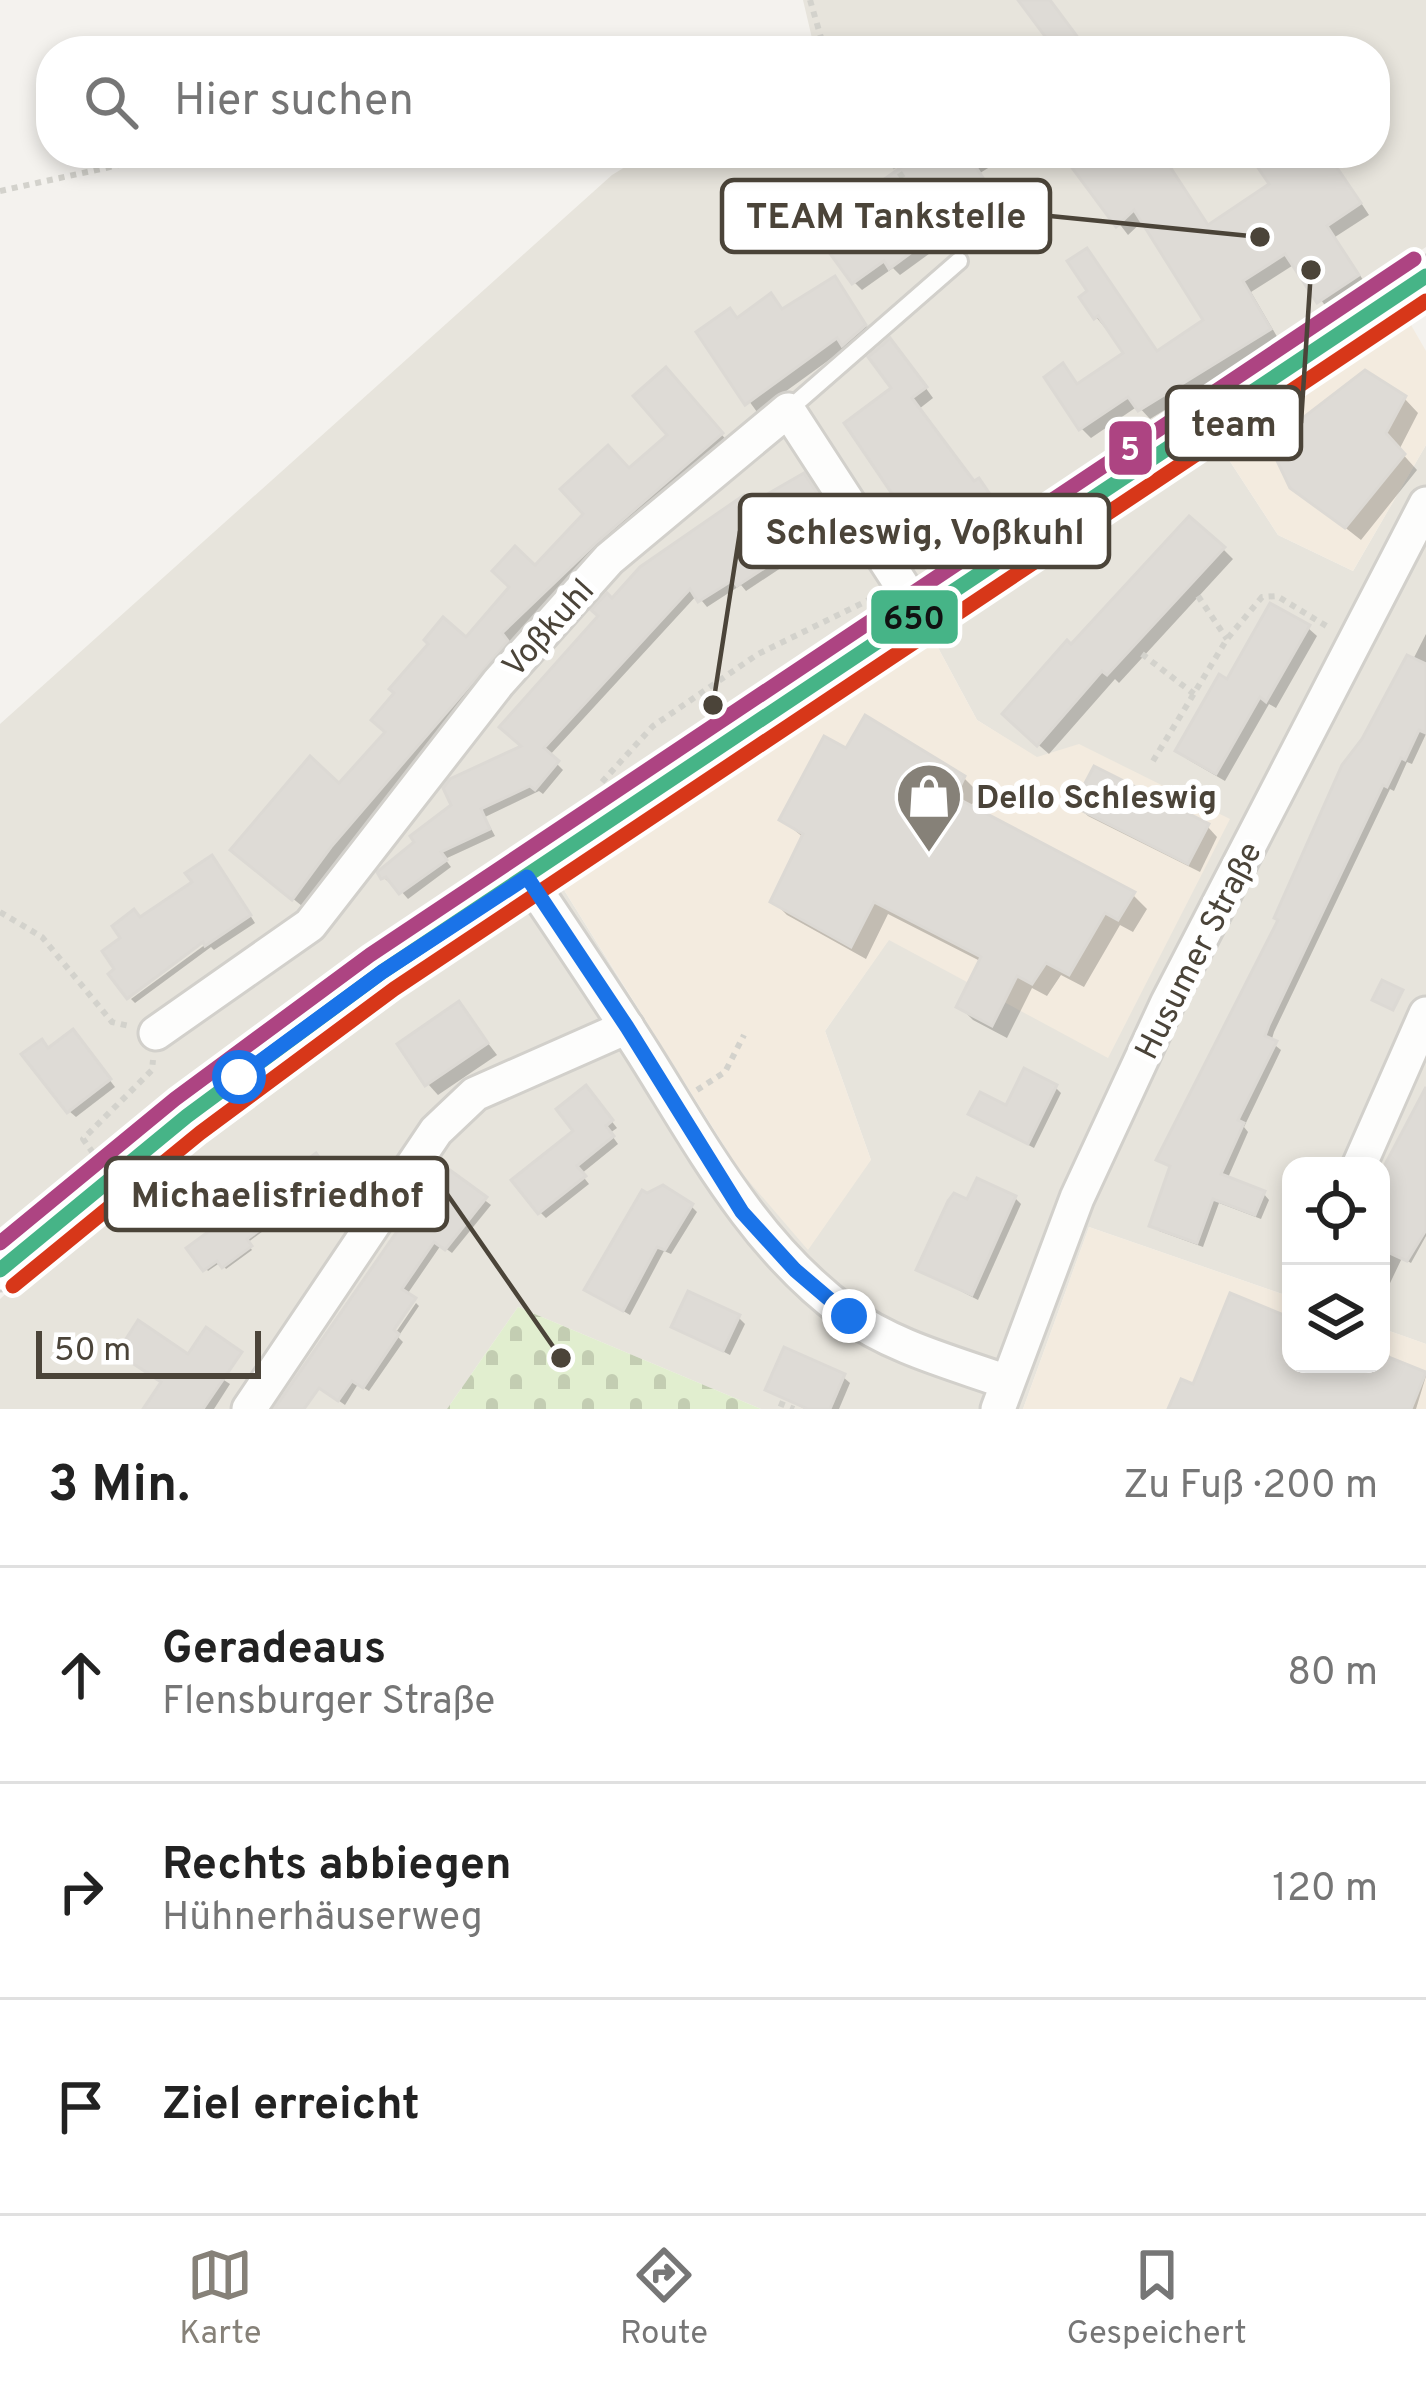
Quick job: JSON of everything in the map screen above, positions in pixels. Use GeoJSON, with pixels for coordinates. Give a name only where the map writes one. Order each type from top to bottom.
{"type":"FeatureCollection","features":[{"type":"Feature","properties":{"kind":"street"},"geometry":{"type":"LineString","coordinates":[[0,1270],[187,1116],[382,972],[1426,276]]}},
{"type":"Feature","properties":{"kind":"street"},"geometry":{"type":"LineString","coordinates":[[788,410],[921,615]]}},
{"type":"Feature","properties":{"kind":"street","name":"Voßkuhl"},"geometry":{"type":"LineString","coordinates":[[156,1033],[310,925],[497,683],[609,559],[788,410]]}},
{"type":"Feature","properties":{"kind":"street","name":"Husumer Straße"},"geometry":{"type":"LineString","coordinates":[[1003,1396],[1077,1198],[1168,1002],[1426,504]]}},
{"type":"Feature","properties":{"kind":"street"},"geometry":{"type":"LineString","coordinates":[[527,877],[742,1212],[795,1270],[849,1316],[1003,1396]]}},
{"type":"Feature","properties":{"kind":"street"},"geometry":{"type":"LineString","coordinates":[[1363,1157],[1426,1014]]}},
{"type":"Feature","properties":{"kind":"street"},"geometry":{"type":"LineString","coordinates":[[249,1409],[436,1131],[475,1094],[627,1027]]}},
{"type":"Feature","properties":{"kind":"lane"},"geometry":{"type":"LineString","coordinates":[[788,410],[958,261]]}},
{"type":"Feature","properties":{"kind":"path"},"geometry":{"type":"LineString","coordinates":[[810,0],[820,36]]}},
{"type":"Feature","properties":{"kind":"path"},"geometry":{"type":"LineString","coordinates":[[0,191],[105,168]]}},
{"type":"Feature","properties":{"kind":"path"},"geometry":{"type":"LineString","coordinates":[[896,168],[958,261]]}},
{"type":"Feature","properties":{"kind":"path"},"geometry":{"type":"LineString","coordinates":[[1198,596],[1227,639]]}},
{"type":"Feature","properties":{"kind":"path"},"geometry":{"type":"LineString","coordinates":[[1153,761],[1227,639],[1262,597],[1277,596],[1327,626]]}},
{"type":"Feature","properties":{"kind":"path"},"geometry":{"type":"LineString","coordinates":[[1142,654],[1194,694]]}},
{"type":"Feature","properties":{"kind":"path"},"geometry":{"type":"LineString","coordinates":[[0,912],[42,937],[112,1022],[156,1033],[152,1070],[83,1139],[92,1150]]}},
{"type":"Feature","properties":{"kind":"path"},"geometry":{"type":"LineString","coordinates":[[701,1087],[724,1072],[743,1035]]}},
{"type":"Feature","properties":{"kind":"path"},"geometry":{"type":"LineString","coordinates":[[779,1403],[794,1409]]}},
{"type":"Feature","properties":{"kind":"shaded area"},"geometry":{"type":"Polygon","coordinates":[[[803,0],[1426,0],[1426,247],[934,572],[360,962],[0,1234],[0,724],[612,175],[623,168],[1390,168],[1390,36],[811,36],[803,0]]]}},
{"type":"Feature","properties":{"kind":"shaded area"},"geometry":{"type":"Polygon","coordinates":[[[1407,318],[1426,351],[1426,445],[1353,571],[1278,535],[1218,443],[1407,318]]]}},
{"type":"Feature","properties":{"kind":"shaded area"},"geometry":{"type":"Polygon","coordinates":[[[1218,443],[1278,535],[1353,571],[1426,445],[1426,1344],[1390,1331],[1390,1157],[1282,1157],[1282,1294],[1089,1227],[1023,1409],[761,1409],[518,1307],[447,1409],[0,1409],[0,1299],[136,1174],[362,1002],[559,882],[739,1171],[871,1160],[825,1031],[889,939],[1037,758],[977,720],[929,631],[1218,443]]]}},
{"type":"Feature","properties":{"kind":"shaded area"},"geometry":{"type":"Polygon","coordinates":[[[929,631],[977,720],[1037,757],[1079,744],[1230,819],[1108,1058],[889,940],[825,1031],[871,1160],[808,1250],[740,1171],[559,882],[929,631]]]}},
{"type":"Feature","properties":{"kind":"shaded area"},"geometry":{"type":"Polygon","coordinates":[[[1089,1227],[1282,1294],[1282,1373],[1390,1373],[1390,1331],[1426,1344],[1426,1409],[1023,1409],[1089,1227]]]}},
{"type":"Feature","properties":{"kind":"green space"},"geometry":{"type":"Polygon","coordinates":[[[518,1307],[761,1409],[447,1409],[518,1307]]]}},
{"type":"Feature","properties":{"kind":"building"},"geometry":{"type":"Polygon","coordinates":[[[1018,0],[1050,0],[1077,36],[1045,36],[1018,0]]]}},
{"type":"Feature","properties":{"kind":"building"},"geometry":{"type":"Polygon","coordinates":[[[900,168],[977,168],[1003,209],[973,229],[958,207],[920,232],[927,241],[889,269],[884,261],[852,284],[813,230],[900,168]]]}},
{"type":"Feature","properties":{"kind":"building"},"geometry":{"type":"Polygon","coordinates":[[[1072,168],[1171,168],[1208,225],[1269,184],[1258,168],[1337,168],[1361,203],[1327,226],[1359,275],[1317,303],[1285,254],[1243,281],[1271,329],[1138,411],[1128,397],[1079,430],[1044,377],[1063,363],[1077,384],[1123,353],[1079,297],[1087,291],[1067,261],[1087,248],[1157,351],[1203,320],[1134,210],[1116,227],[1072,168]]]}},
{"type":"Feature","properties":{"kind":"building"},"geometry":{"type":"Polygon","coordinates":[[[835,276],[866,325],[842,346],[837,338],[745,405],[696,332],[730,308],[737,318],[771,293],[782,309],[835,276]]]}},
{"type":"Feature","properties":{"kind":"building"},"geometry":{"type":"Polygon","coordinates":[[[890,338],[927,387],[912,398],[998,506],[954,535],[947,525],[924,541],[844,423],[891,388],[868,357],[890,338]]]}},
{"type":"Feature","properties":{"kind":"building"},"geometry":{"type":"Polygon","coordinates":[[[666,367],[723,433],[596,543],[502,633],[508,641],[331,847],[292,900],[230,850],[310,756],[339,783],[385,732],[371,720],[443,617],[466,637],[509,587],[492,571],[515,546],[535,565],[583,514],[560,489],[608,445],[629,468],[667,435],[633,396],[666,367]]]}},
{"type":"Feature","properties":{"kind":"building"},"geometry":{"type":"Polygon","coordinates":[[[1365,370],[1406,396],[1386,433],[1405,454],[1345,528],[1290,488],[1269,444],[1365,370]]]}},
{"type":"Feature","properties":{"kind":"building"},"geometry":{"type":"Polygon","coordinates":[[[804,473],[832,516],[815,526],[827,547],[802,560],[795,548],[737,586],[733,580],[698,602],[690,589],[544,748],[559,761],[535,790],[530,786],[481,809],[490,829],[441,852],[447,860],[399,894],[386,877],[381,879],[377,872],[414,842],[410,836],[451,805],[443,788],[450,779],[521,746],[499,727],[598,616],[591,610],[607,593],[612,598],[640,567],[744,495],[750,504],[804,473]]]}},
{"type":"Feature","properties":{"kind":"building"},"geometry":{"type":"Polygon","coordinates":[[[1189,516],[1225,547],[1107,675],[1102,671],[1037,746],[1002,714],[1189,516]]]}},
{"type":"Feature","properties":{"kind":"building"},"geometry":{"type":"Polygon","coordinates":[[[1270,603],[1310,625],[1266,702],[1260,697],[1216,774],[1175,751],[1219,674],[1227,679],[1270,603]]]}},
{"type":"Feature","properties":{"kind":"building"},"geometry":{"type":"Polygon","coordinates":[[[1407,655],[1426,664],[1426,733],[1419,730],[1405,760],[1401,758],[1387,787],[1383,785],[1269,1025],[1265,1036],[1277,1041],[1238,1120],[1244,1123],[1221,1174],[1265,1191],[1255,1215],[1213,1199],[1197,1243],[1149,1226],[1170,1166],[1156,1160],[1278,920],[1274,918],[1342,765],[1362,739],[1407,655]]]}},
{"type":"Feature","properties":{"kind":"building","name":"Dello Schleswig"},"geometry":{"type":"Polygon","coordinates":[[[865,715],[965,776],[955,797],[1135,892],[1118,920],[1105,913],[1069,975],[1046,963],[1032,984],[1017,976],[992,1026],[956,1007],[981,957],[874,902],[851,947],[770,902],[803,834],[779,820],[824,736],[846,748],[865,715]]]}},
{"type":"Feature","properties":{"kind":"building"},"geometry":{"type":"Polygon","coordinates":[[[1094,766],[1209,824],[1188,864],[1073,806],[1094,766]]]}},
{"type":"Feature","properties":{"kind":"building"},"geometry":{"type":"Polygon","coordinates":[[[212,855],[251,915],[205,946],[203,942],[127,999],[108,974],[114,969],[102,951],[120,938],[112,926],[134,909],[140,917],[192,882],[185,873],[212,855]]]}},
{"type":"Feature","properties":{"kind":"building"},"geometry":{"type":"Polygon","coordinates":[[[1382,980],[1403,990],[1393,1010],[1372,1000],[1382,980]]]}},
{"type":"Feature","properties":{"kind":"building"},"geometry":{"type":"Polygon","coordinates":[[[459,1001],[488,1043],[425,1086],[397,1044],[459,1001]]]}},
{"type":"Feature","properties":{"kind":"building"},"geometry":{"type":"Polygon","coordinates":[[[73,1029],[111,1079],[67,1113],[21,1054],[42,1039],[48,1048],[73,1029]]]}},
{"type":"Feature","properties":{"kind":"building"},"geometry":{"type":"Polygon","coordinates":[[[1024,1068],[1057,1085],[1028,1144],[968,1114],[980,1092],[1006,1105],[1024,1068]]]}},
{"type":"Feature","properties":{"kind":"building"},"geometry":{"type":"Polygon","coordinates":[[[586,1085],[613,1120],[606,1126],[614,1136],[577,1166],[586,1176],[538,1214],[511,1180],[573,1131],[556,1109],[586,1085]]]}},
{"type":"Feature","properties":{"kind":"building"},"geometry":{"type":"Polygon","coordinates":[[[1426,1087],[1426,1230],[1407,1261],[1390,1253],[1389,1157],[1426,1087]]]}},
{"type":"Feature","properties":{"kind":"building"},"geometry":{"type":"Polygon","coordinates":[[[316,1153],[338,1183],[298,1213],[293,1206],[247,1239],[252,1246],[222,1268],[217,1261],[203,1271],[186,1248],[316,1153]]]}},
{"type":"Feature","properties":{"kind":"building"},"geometry":{"type":"Polygon","coordinates":[[[443,1165],[487,1197],[445,1250],[434,1242],[402,1289],[416,1298],[394,1330],[399,1334],[363,1388],[352,1381],[338,1401],[319,1388],[304,1409],[274,1409],[443,1165]]]}},
{"type":"Feature","properties":{"kind":"building"},"geometry":{"type":"Polygon","coordinates":[[[977,1178],[1016,1196],[972,1295],[916,1270],[948,1201],[954,1193],[967,1199],[977,1178]]]}},
{"type":"Feature","properties":{"kind":"building"},"geometry":{"type":"Polygon","coordinates":[[[663,1185],[693,1204],[665,1250],[657,1247],[623,1311],[584,1290],[642,1190],[647,1193],[663,1185]]]}},
{"type":"Feature","properties":{"kind":"building"},"geometry":{"type":"Polygon","coordinates":[[[688,1291],[740,1315],[723,1351],[671,1327],[688,1291]]]}},
{"type":"Feature","properties":{"kind":"building"},"geometry":{"type":"Polygon","coordinates":[[[1230,1293],[1282,1314],[1282,1373],[1390,1373],[1390,1358],[1426,1372],[1411,1409],[1168,1409],[1181,1379],[1193,1384],[1230,1293]]]}},
{"type":"Feature","properties":{"kind":"building"},"geometry":{"type":"Polygon","coordinates":[[[138,1320],[188,1354],[206,1327],[242,1352],[203,1409],[143,1409],[161,1382],[117,1353],[138,1320]]]}},
{"type":"Feature","properties":{"kind":"building"},"geometry":{"type":"Polygon","coordinates":[[[784,1347],[845,1374],[830,1409],[808,1409],[765,1390],[784,1347]]]}},
{"type":"Feature","properties":{"kind":"transit line","name":"5"},"geometry":{"type":"LineString","coordinates":[[0,1243],[175,1099],[370,955],[1414,259]]}},
{"type":"Feature","properties":{"kind":"transit line","name":"650"},"geometry":{"type":"LineString","coordinates":[[0,1270],[187,1116],[382,972],[1426,276]]}},
{"type":"Feature","properties":{"kind":"transit line"},"geometry":{"type":"LineString","coordinates":[[13,1286],[200,1133],[394,989],[1426,301]]}},
{"type":"Feature","properties":{"kind":"place","name":"TEAM Tankstelle"},"geometry":{"type":"Point","coordinates":[1260,237]}},
{"type":"Feature","properties":{"kind":"place","name":"team"},"geometry":{"type":"Point","coordinates":[1311,270]}},
{"type":"Feature","properties":{"kind":"place","name":"Schleswig, Voßkuhl"},"geometry":{"type":"Point","coordinates":[713,705]}},
{"type":"Feature","properties":{"kind":"place","name":"Dello Schleswig"},"geometry":{"type":"Point","coordinates":[929,855]}},
{"type":"Feature","properties":{"kind":"place","name":"Michaelisfriedhof"},"geometry":{"type":"Point","coordinates":[561,1358]}},
{"type":"Feature","properties":{"kind":"route"},"geometry":{"type":"LineString","coordinates":[[239,1077],[382,972],[527,877],[742,1212],[795,1270],[849,1316]]}}]}
